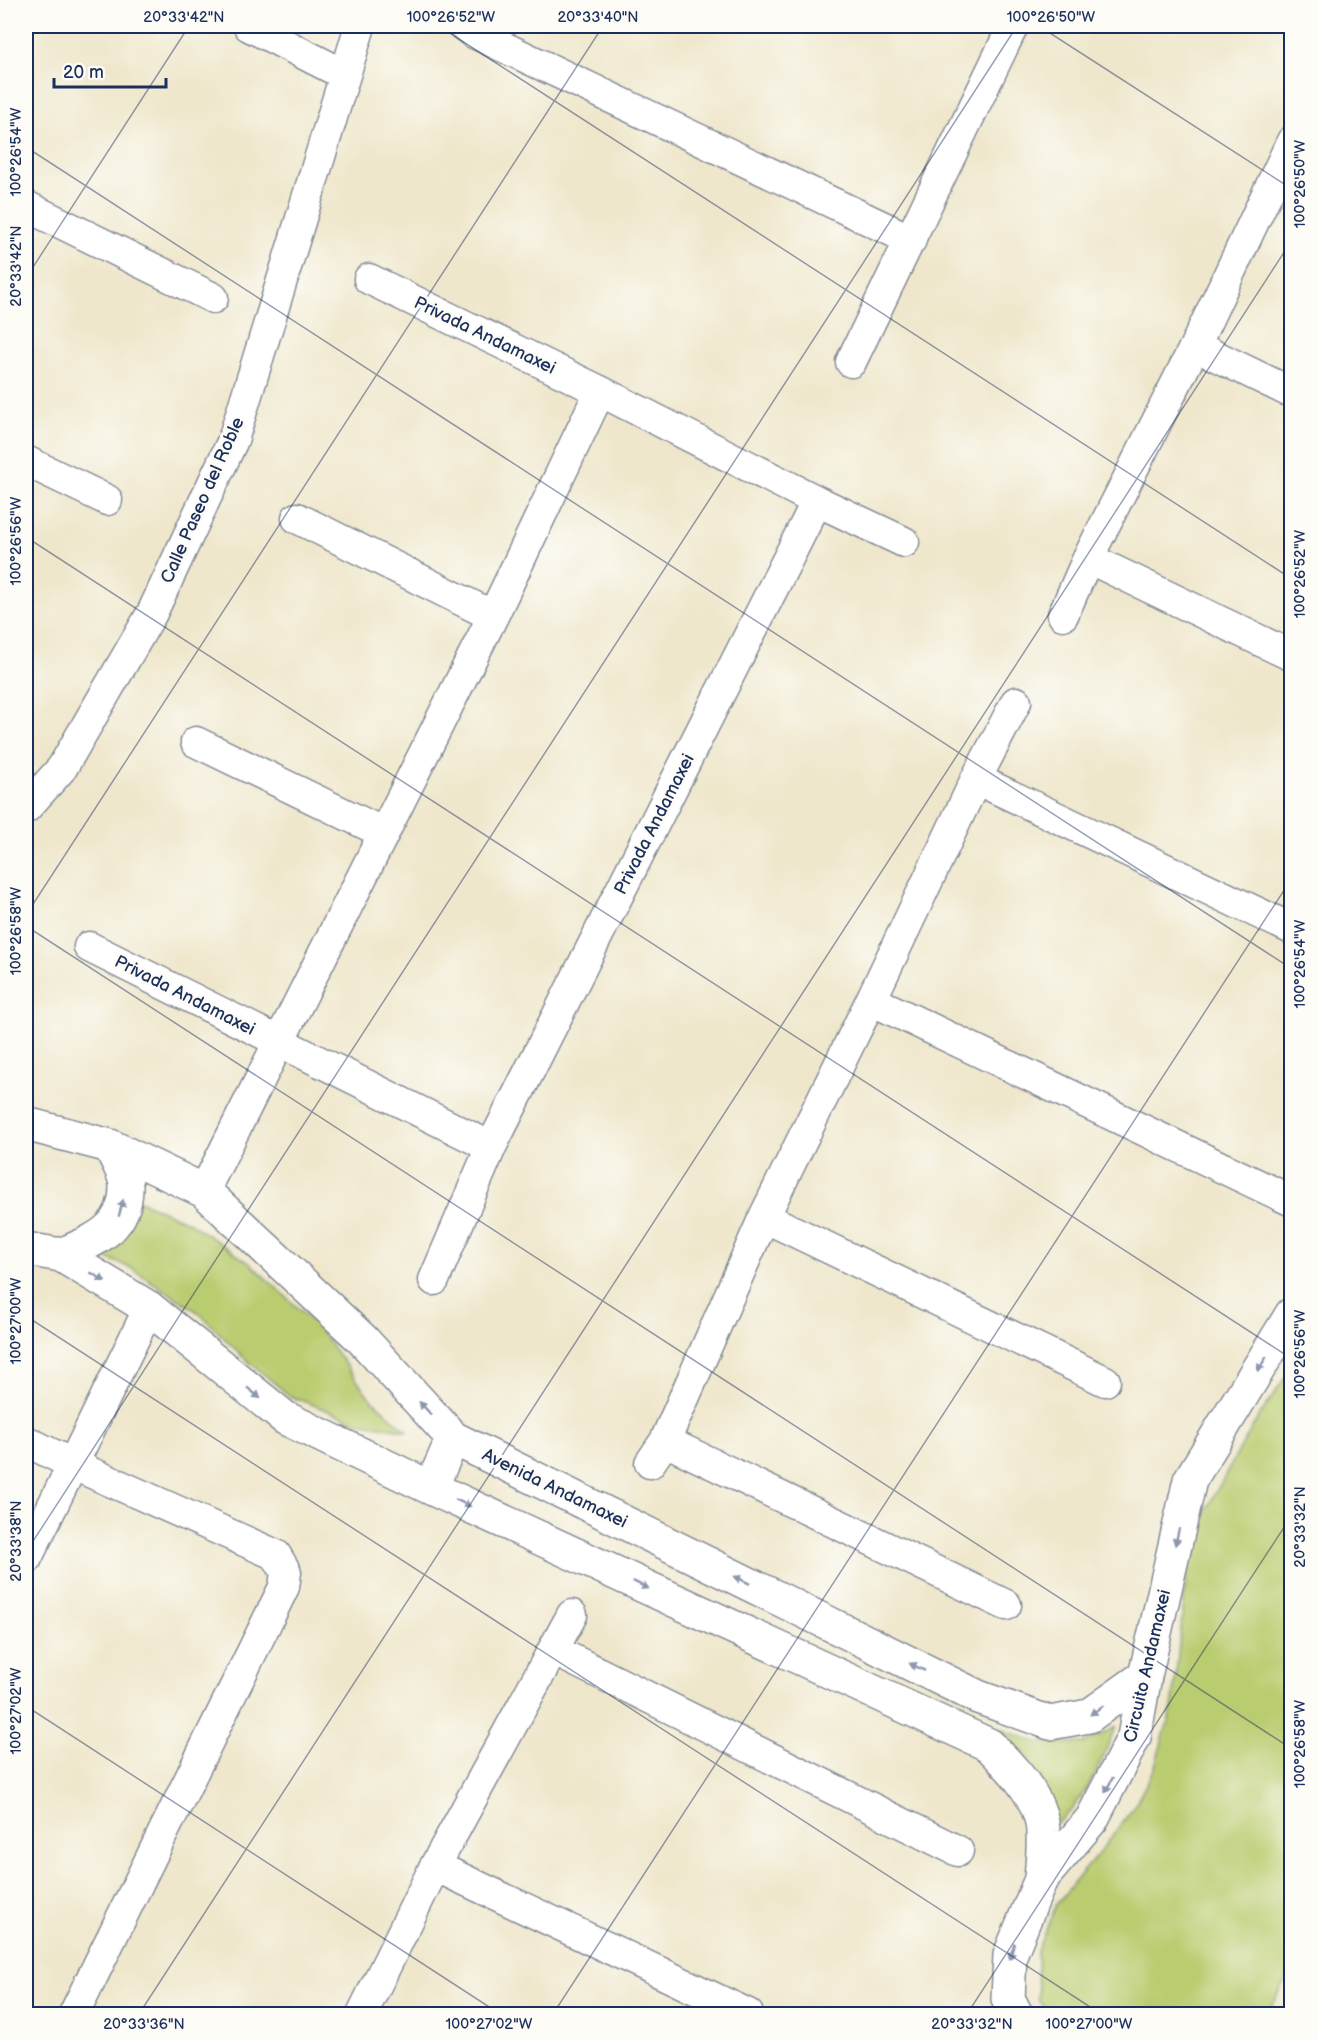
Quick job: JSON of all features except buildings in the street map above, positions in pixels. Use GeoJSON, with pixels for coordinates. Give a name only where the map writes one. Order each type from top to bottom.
{"type":"FeatureCollection","features":[{"type":"Feature","properties":{"kind":"street"},"geometry":{"type":"LineString","coordinates":[[249,26],[345,75]]}},
{"type":"Feature","properties":{"kind":"street","name":"Calle Paseo del Roble"},"geometry":{"type":"LineString","coordinates":[[26,808],[62,768],[152,613],[233,440],[360,26]]}},
{"type":"Feature","properties":{"kind":"street"},"geometry":{"type":"LineString","coordinates":[[464,26],[472,32],[911,240]]}},
{"type":"Feature","properties":{"kind":"street"},"geometry":{"type":"LineString","coordinates":[[851,362],[1013,26]]}},
{"type":"Feature","properties":{"kind":"street"},"geometry":{"type":"LineString","coordinates":[[1063,615],[1088,558],[1195,346],[1292,141]]}},
{"type":"Feature","properties":{"kind":"street"},"geometry":{"type":"LineString","coordinates":[[26,206],[213,298]]}},
{"type":"Feature","properties":{"kind":"street","name":"Privada Andamaxei"},"geometry":{"type":"LineString","coordinates":[[369,279],[904,542]]}},
{"type":"Feature","properties":{"kind":"street"},"geometry":{"type":"LineString","coordinates":[[1195,346],[1292,393]]}},
{"type":"Feature","properties":{"kind":"street"},"geometry":{"type":"LineString","coordinates":[[204,1191],[493,616],[600,391]]}},
{"type":"Feature","properties":{"kind":"street"},"geometry":{"type":"LineString","coordinates":[[26,461],[106,500]]}},
{"type":"Feature","properties":{"kind":"street","name":"Privada Andamaxei"},"geometry":{"type":"LineString","coordinates":[[434,1280],[491,1147],[817,501]]}},
{"type":"Feature","properties":{"kind":"street"},"geometry":{"type":"LineString","coordinates":[[297,518],[493,616]]}},
{"type":"Feature","properties":{"kind":"street"},"geometry":{"type":"LineString","coordinates":[[1088,558],[1292,656]]}},
{"type":"Feature","properties":{"kind":"street"},"geometry":{"type":"LineString","coordinates":[[1006,1605],[657,1452],[764,1217],[976,779],[1016,702]]}},
{"type":"Feature","properties":{"kind":"street"},"geometry":{"type":"LineString","coordinates":[[196,742],[384,832]]}},
{"type":"Feature","properties":{"kind":"street"},"geometry":{"type":"LineString","coordinates":[[976,779],[1292,929]]}},
{"type":"Feature","properties":{"kind":"street","name":"Privada Andamaxei"},"geometry":{"type":"LineString","coordinates":[[89,947],[491,1147]]}},
{"type":"Feature","properties":{"kind":"street"},"geometry":{"type":"LineString","coordinates":[[871,1000],[1292,1201]]}},
{"type":"Feature","properties":{"kind":"street","name":"Avenida Andamaxei"},"geometry":{"type":"LineString","coordinates":[[26,1124],[110,1146],[204,1191],[362,1339],[453,1438],[978,1697],[1050,1723],[1089,1716],[1145,1676]]}},
{"type":"Feature","properties":{"kind":"street"},"geometry":{"type":"LineString","coordinates":[[61,1255],[100,1238],[121,1215],[126,1184],[110,1146]]}},
{"type":"Feature","properties":{"kind":"street"},"geometry":{"type":"LineString","coordinates":[[764,1217],[1105,1381]]}},
{"type":"Feature","properties":{"kind":"street"},"geometry":{"type":"LineString","coordinates":[[26,1249],[61,1255],[149,1308],[285,1418],[430,1488],[989,1745],[1015,1771],[1034,1798],[1043,1829],[1041,1879]]}},
{"type":"Feature","properties":{"kind":"street"},"geometry":{"type":"LineString","coordinates":[[26,1560],[149,1308]]}},
{"type":"Feature","properties":{"kind":"street","name":"Circuito Andamaxei"},"geometry":{"type":"LineString","coordinates":[[1016,2014],[1008,1999],[1010,1955],[1041,1879],[1092,1819],[1134,1737],[1145,1676],[1190,1480],[1289,1331]]}},
{"type":"Feature","properties":{"kind":"street"},"geometry":{"type":"LineString","coordinates":[[430,1488],[453,1438]]}},
{"type":"Feature","properties":{"kind":"street"},"geometry":{"type":"LineString","coordinates":[[26,1441],[74,1465],[276,1555],[286,1572],[284,1587],[74,2014]]}},
{"type":"Feature","properties":{"kind":"street"},"geometry":{"type":"LineString","coordinates":[[362,2014],[435,1866],[572,1615]]}},
{"type":"Feature","properties":{"kind":"street"},"geometry":{"type":"LineString","coordinates":[[553,1650],[958,1851]]}},
{"type":"Feature","properties":{"kind":"street"},"geometry":{"type":"LineString","coordinates":[[435,1866],[748,2014]]}},
{"type":"Feature","properties":{"kind":"green space"},"geometry":{"type":"Polygon","coordinates":[[[131,1197],[190,1223],[251,1264],[317,1326],[370,1398],[407,1431],[358,1422],[290,1396],[244,1358],[198,1312],[131,1268],[90,1251],[131,1197]]]}},
{"type":"Feature","properties":{"kind":"green space"},"geometry":{"type":"Polygon","coordinates":[[[1286,1376],[1292,1383],[1291,1969],[1268,2014],[1049,2014],[1038,2000],[1037,1951],[1057,1903],[1134,1807],[1154,1769],[1172,1708],[1188,1564],[1207,1508],[1253,1426],[1286,1376]]]}},
{"type":"Feature","properties":{"kind":"green space"},"geometry":{"type":"Polygon","coordinates":[[[1116,1727],[1095,1776],[1073,1809],[1054,1826],[1049,1798],[1028,1759],[999,1729],[1037,1742],[1084,1743],[1116,1727]]]}}]}
